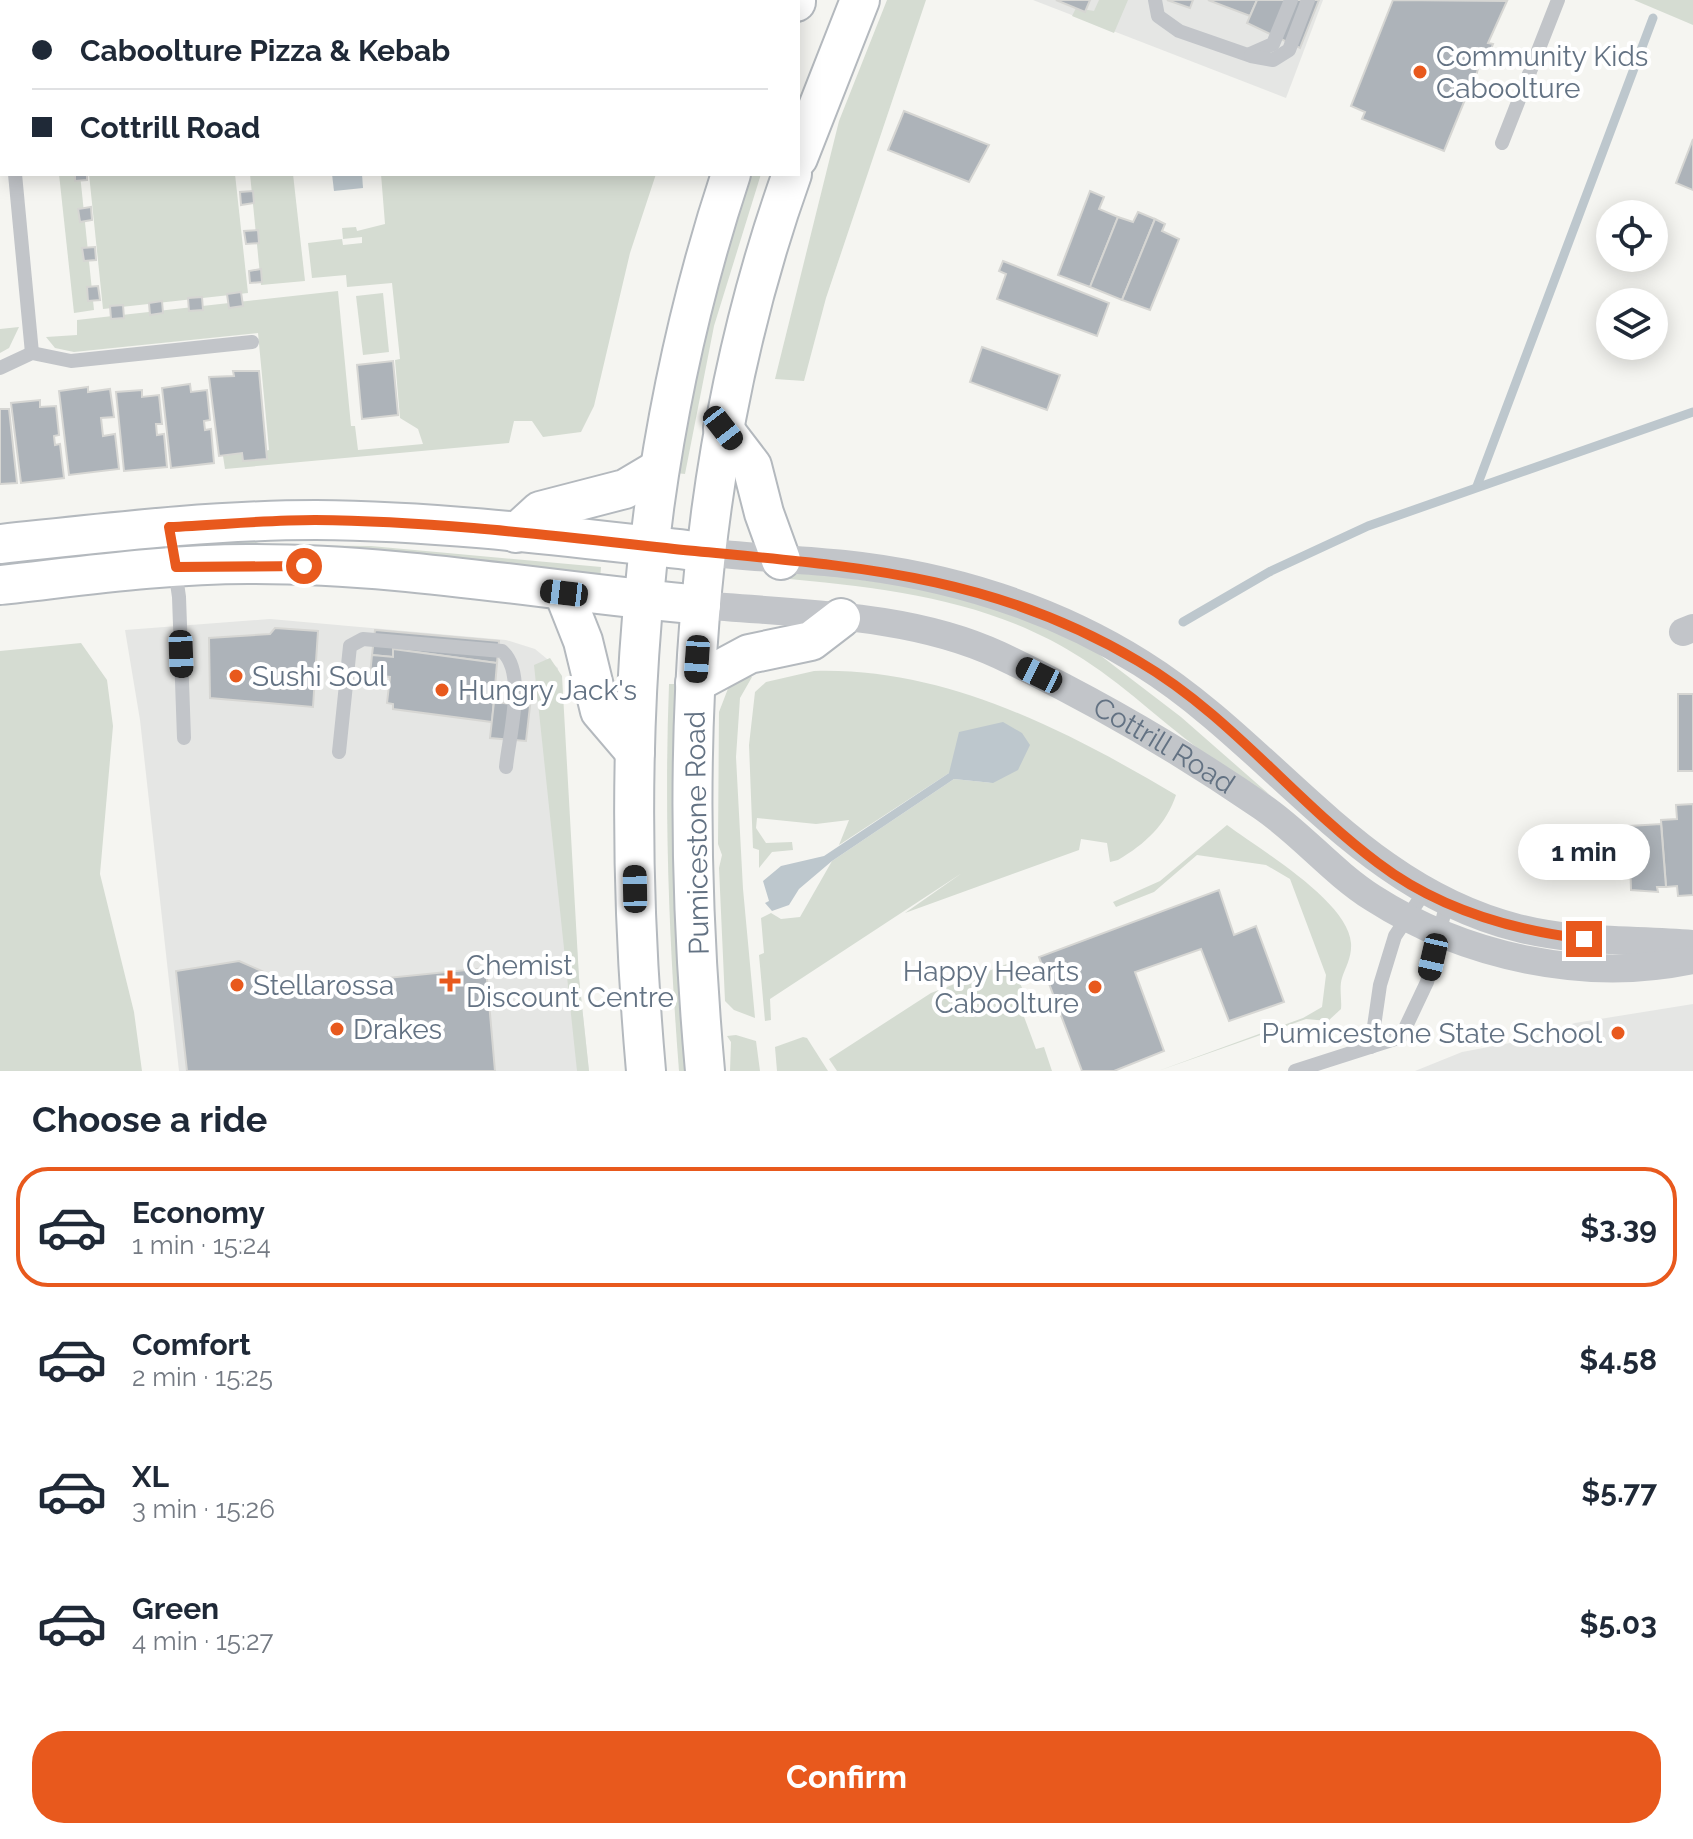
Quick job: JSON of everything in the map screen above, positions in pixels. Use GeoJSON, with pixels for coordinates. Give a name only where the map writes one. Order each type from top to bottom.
{"type":"FeatureCollection","features":[{"type":"Feature","properties":{"kind":"main road"},"geometry":{"type":"LineString","coordinates":[[800,153],[860,0]]}},
{"type":"Feature","properties":{"kind":"main road"},"geometry":{"type":"LineString","coordinates":[[646,1071],[636,914],[635,752],[641,600],[657,470],[691,312],[730,176]]}},
{"type":"Feature","properties":{"kind":"main road","name":"Pumicestone Road"},"geometry":{"type":"LineString","coordinates":[[705,1071],[692,803],[695,683],[705,552],[723,428],[765,253],[791,176]]}},
{"type":"Feature","properties":{"kind":"main road"},"geometry":{"type":"LineString","coordinates":[[723,428],[752,466],[781,560]]}},
{"type":"Feature","properties":{"kind":"main road"},"geometry":{"type":"LineString","coordinates":[[516,533],[540,511],[625,489],[657,470]]}},
{"type":"Feature","properties":{"kind":"main road","name":"Cottrill Road"},"geometry":{"type":"LineString","coordinates":[[0,544],[169,527],[315,520],[516,533],[705,552]]}},
{"type":"Feature","properties":{"kind":"main road"},"geometry":{"type":"LineString","coordinates":[[0,585],[176,567],[332,567],[701,605]]}},
{"type":"Feature","properties":{"kind":"main road"},"geometry":{"type":"LineString","coordinates":[[564,593],[583,641],[600,711],[635,752]]}},
{"type":"Feature","properties":{"kind":"main road"},"geometry":{"type":"LineString","coordinates":[[695,683],[749,654],[811,641],[841,618]]}},
{"type":"Feature","properties":{"kind":"street","name":"Cottrill Road"},"geometry":{"type":"LineString","coordinates":[[705,552],[846,564],[966,588],[1050,615],[1140,662],[1202,706],[1380,865],[1436,897],[1516,928],[1543,933],[1693,944]]}},
{"type":"Feature","properties":{"kind":"street","name":"Cottrill Road"},"geometry":{"type":"LineString","coordinates":[[701,605],[890,624],[995,653],[1061,686],[1218,776],[1272,813],[1351,882],[1439,933],[1480,948],[1567,966],[1619,968],[1693,960]]}},
{"type":"Feature","properties":{"kind":"lane"},"geometry":{"type":"LineString","coordinates":[[1155,0],[1158,16],[1179,31],[1261,60],[1273,60],[1289,50],[1308,0]]}},
{"type":"Feature","properties":{"kind":"lane"},"geometry":{"type":"LineString","coordinates":[[1248,55],[1273,44],[1291,0]]}},
{"type":"Feature","properties":{"kind":"lane"},"geometry":{"type":"LineString","coordinates":[[1502,143],[1558,0]]}},
{"type":"Feature","properties":{"kind":"lane"},"geometry":{"type":"LineString","coordinates":[[15,176],[32,353]]}},
{"type":"Feature","properties":{"kind":"lane"},"geometry":{"type":"LineString","coordinates":[[0,368],[32,353],[71,361],[252,342]]}},
{"type":"Feature","properties":{"kind":"lane"},"geometry":{"type":"LineString","coordinates":[[169,527],[176,567],[184,738]]}},
{"type":"Feature","properties":{"kind":"lane"},"geometry":{"type":"LineString","coordinates":[[339,752],[350,646],[363,639],[502,651],[512,660],[516,675],[506,767]]}},
{"type":"Feature","properties":{"kind":"lane"},"geometry":{"type":"LineString","coordinates":[[1371,1047],[1380,985],[1395,936],[1409,917],[1436,897]]}},
{"type":"Feature","properties":{"kind":"lane"},"geometry":{"type":"LineString","coordinates":[[1295,1071],[1401,1037],[1427,982],[1439,933],[1436,897]]}},
{"type":"Feature","properties":{"kind":"shaded area"},"geometry":{"type":"Polygon","coordinates":[[[887,0],[926,0],[826,298],[804,381],[775,379],[839,121],[887,0]]]}},
{"type":"Feature","properties":{"kind":"shaded area"},"geometry":{"type":"Polygon","coordinates":[[[1033,0],[1323,0],[1286,98],[1033,0]]]}},
{"type":"Feature","properties":{"kind":"shaded area"},"geometry":{"type":"Polygon","coordinates":[[[1099,0],[1128,0],[1114,33],[1072,16],[1076,8],[1094,11],[1099,0]]]}},
{"type":"Feature","properties":{"kind":"shaded area"},"geometry":{"type":"Polygon","coordinates":[[[1634,0],[1693,0],[1693,25],[1686,22],[1634,0]]]}},
{"type":"Feature","properties":{"kind":"shaded area"},"geometry":{"type":"Polygon","coordinates":[[[59,176],[80,176],[94,310],[74,313],[59,176]]]}},
{"type":"Feature","properties":{"kind":"shaded area"},"geometry":{"type":"Polygon","coordinates":[[[89,176],[235,176],[248,293],[103,309],[89,176]]]}},
{"type":"Feature","properties":{"kind":"shaded area"},"geometry":{"type":"Polygon","coordinates":[[[250,176],[293,176],[305,281],[261,285],[250,176]]]}},
{"type":"Feature","properties":{"kind":"shaded area"},"geometry":{"type":"Polygon","coordinates":[[[332,176],[362,176],[363,188],[334,191],[332,176]]]}},
{"type":"Feature","properties":{"kind":"shaded area"},"geometry":{"type":"Polygon","coordinates":[[[381,176],[655,176],[630,253],[594,406],[581,432],[543,437],[532,421],[514,421],[509,443],[225,469],[223,456],[242,453],[244,461],[266,459],[265,451],[269,450],[258,333],[74,352],[55,348],[46,337],[77,335],[77,320],[338,291],[351,426],[355,426],[358,450],[423,444],[418,429],[400,418],[395,360],[400,359],[392,283],[347,287],[346,275],[312,278],[308,243],[342,239],[343,245],[362,243],[362,237],[343,239],[342,228],[356,227],[357,231],[385,224],[381,176]]]}},
{"type":"Feature","properties":{"kind":"shaded area"},"geometry":{"type":"Polygon","coordinates":[[[748,176],[760,176],[714,326],[685,474],[676,473],[695,362],[748,176]]]}},
{"type":"Feature","properties":{"kind":"shaded area"},"geometry":{"type":"Polygon","coordinates":[[[383,293],[389,352],[363,355],[356,296],[383,293]]]}},
{"type":"Feature","properties":{"kind":"shaded area"},"geometry":{"type":"Polygon","coordinates":[[[19,327],[9,348],[0,353],[0,329],[19,327]]]}},
{"type":"Feature","properties":{"kind":"shaded area"},"geometry":{"type":"Polygon","coordinates":[[[245,538],[264,545],[371,546],[601,567],[600,580],[204,560],[203,542],[245,538]]]}},
{"type":"Feature","properties":{"kind":"shaded area"},"geometry":{"type":"Polygon","coordinates":[[[780,569],[946,591],[1079,639],[1181,717],[1270,795],[1201,751],[1101,671],[1048,639],[1012,622],[898,592],[779,578],[780,569]]]}},
{"type":"Feature","properties":{"kind":"shaded area"},"geometry":{"type":"Polygon","coordinates":[[[270,619],[506,640],[535,649],[558,668],[579,978],[589,1071],[179,1071],[140,720],[125,630],[270,619]]]}},
{"type":"Feature","properties":{"kind":"shaded area"},"geometry":{"type":"Polygon","coordinates":[[[81,643],[107,680],[113,726],[100,874],[134,1012],[142,1071],[0,1071],[0,651],[81,643]]]}},
{"type":"Feature","properties":{"kind":"shaded area"},"geometry":{"type":"Polygon","coordinates":[[[550,658],[562,676],[579,978],[589,1071],[577,1071],[534,665],[550,658]]]}},
{"type":"Feature","properties":{"kind":"shaded area"},"geometry":{"type":"Polygon","coordinates":[[[814,671],[863,673],[957,691],[1048,726],[1176,795],[1167,816],[1153,833],[1118,860],[1110,862],[1107,843],[1081,839],[1079,850],[905,913],[962,873],[770,999],[771,1020],[765,1021],[759,955],[764,953],[761,918],[771,913],[781,919],[800,917],[832,861],[954,779],[993,783],[949,773],[839,845],[849,820],[816,824],[757,818],[756,828],[766,843],[792,842],[793,850],[772,852],[759,868],[759,850],[753,848],[749,745],[755,692],[766,682],[814,671]]]}},
{"type":"Feature","properties":{"kind":"shaded area"},"geometry":{"type":"Polygon","coordinates":[[[744,673],[752,677],[740,698],[736,757],[743,889],[755,1018],[734,1010],[725,1001],[719,868],[722,855],[718,844],[719,712],[729,686],[744,673]]]}},
{"type":"Feature","properties":{"kind":"shaded area"},"geometry":{"type":"Polygon","coordinates":[[[669,684],[679,684],[690,1071],[679,1071],[673,974],[667,829],[669,684]]]}},
{"type":"Feature","properties":{"kind":"shaded area"},"geometry":{"type":"Polygon","coordinates":[[[1003,722],[1022,733],[1030,745],[1018,770],[993,783],[954,779],[832,861],[799,889],[789,905],[772,911],[765,903],[769,901],[763,881],[781,866],[824,856],[949,773],[959,732],[1003,722]]]}},
{"type":"Feature","properties":{"kind":"shaded area"},"geometry":{"type":"Polygon","coordinates":[[[1227,825],[1300,877],[1335,910],[1346,927],[1351,948],[1341,982],[1341,1009],[1328,1021],[1306,1019],[1158,1071],[1303,1018],[1322,1007],[1326,975],[1290,879],[1266,865],[1197,855],[1154,892],[1116,907],[1113,902],[1160,881],[1227,825]]]}},
{"type":"Feature","properties":{"kind":"shaded area"},"geometry":{"type":"Polygon","coordinates":[[[1012,962],[1027,1001],[1020,1006],[1036,1049],[1044,1047],[1052,1071],[837,1071],[829,1059],[931,993],[1012,962]]]}},
{"type":"Feature","properties":{"kind":"shaded area","name":"Pumicestone State School"},"geometry":{"type":"Polygon","coordinates":[[[1693,1004],[1693,1071],[1415,1071],[1462,1052],[1510,1043],[1575,1023],[1693,1004]]]}},
{"type":"Feature","properties":{"kind":"shaded area"},"geometry":{"type":"Polygon","coordinates":[[[736,1035],[756,1041],[760,1071],[730,1071],[731,1042],[727,1036],[736,1035]]]}},
{"type":"Feature","properties":{"kind":"shaded area"},"geometry":{"type":"Polygon","coordinates":[[[807,1038],[828,1071],[777,1071],[775,1047],[807,1038]]]}},
{"type":"Feature","properties":{"kind":"building"},"geometry":{"type":"Polygon","coordinates":[[[1056,0],[1090,0],[1085,12],[1056,0]]]}},
{"type":"Feature","properties":{"kind":"building"},"geometry":{"type":"Polygon","coordinates":[[[1167,0],[1193,0],[1190,8],[1167,0]]]}},
{"type":"Feature","properties":{"kind":"building"},"geometry":{"type":"Polygon","coordinates":[[[1208,0],[1257,0],[1250,16],[1208,0]]]}},
{"type":"Feature","properties":{"kind":"building"},"geometry":{"type":"Polygon","coordinates":[[[1257,0],[1319,0],[1300,48],[1247,23],[1257,0]]]}},
{"type":"Feature","properties":{"kind":"building","name":"Community Kids Caboolture"},"geometry":{"type":"Polygon","coordinates":[[[1393,0],[1507,1],[1488,43],[1493,44],[1484,67],[1479,65],[1470,98],[1466,97],[1444,151],[1362,119],[1365,112],[1351,106],[1393,0]]]}},
{"type":"Feature","properties":{"kind":"building"},"geometry":{"type":"Polygon","coordinates":[[[904,111],[989,145],[969,182],[888,150],[904,111]]]}},
{"type":"Feature","properties":{"kind":"building"},"geometry":{"type":"Polygon","coordinates":[[[1693,139],[1693,190],[1676,183],[1693,139]]]}},
{"type":"Feature","properties":{"kind":"building"},"geometry":{"type":"Polygon","coordinates":[[[75,176],[87,176],[87,180],[75,181],[75,176]]]}},
{"type":"Feature","properties":{"kind":"building"},"geometry":{"type":"Polygon","coordinates":[[[253,191],[254,203],[241,205],[240,192],[253,191]]]}},
{"type":"Feature","properties":{"kind":"building"},"geometry":{"type":"Polygon","coordinates":[[[1090,191],[1104,197],[1099,209],[1118,217],[1090,287],[1058,275],[1090,191]]]}},
{"type":"Feature","properties":{"kind":"building"},"geometry":{"type":"Polygon","coordinates":[[[91,207],[92,220],[80,222],[78,209],[91,207]]]}},
{"type":"Feature","properties":{"kind":"building"},"geometry":{"type":"Polygon","coordinates":[[[1138,212],[1155,219],[1122,300],[1090,287],[1118,217],[1133,222],[1138,212]]]}},
{"type":"Feature","properties":{"kind":"building"},"geometry":{"type":"Polygon","coordinates":[[[1155,219],[1165,224],[1162,231],[1179,239],[1150,310],[1122,300],[1155,219]]]}},
{"type":"Feature","properties":{"kind":"building"},"geometry":{"type":"Polygon","coordinates":[[[258,230],[259,243],[246,244],[244,231],[258,230]]]}},
{"type":"Feature","properties":{"kind":"building"},"geometry":{"type":"Polygon","coordinates":[[[95,247],[96,260],[84,261],[82,248],[95,247]]]}},
{"type":"Feature","properties":{"kind":"building"},"geometry":{"type":"Polygon","coordinates":[[[1003,261],[1109,303],[1097,336],[997,299],[1006,274],[999,271],[1003,261]]]}},
{"type":"Feature","properties":{"kind":"building"},"geometry":{"type":"Polygon","coordinates":[[[261,269],[262,282],[250,283],[249,271],[261,269]]]}},
{"type":"Feature","properties":{"kind":"building"},"geometry":{"type":"Polygon","coordinates":[[[98,286],[100,300],[88,301],[87,287],[98,286]]]}},
{"type":"Feature","properties":{"kind":"building"},"geometry":{"type":"Polygon","coordinates":[[[241,292],[243,306],[229,308],[227,294],[241,292]]]}},
{"type":"Feature","properties":{"kind":"building"},"geometry":{"type":"Polygon","coordinates":[[[202,297],[203,310],[189,311],[188,298],[202,297]]]}},
{"type":"Feature","properties":{"kind":"building"},"geometry":{"type":"Polygon","coordinates":[[[162,301],[163,313],[150,315],[149,303],[162,301]]]}},
{"type":"Feature","properties":{"kind":"building"},"geometry":{"type":"Polygon","coordinates":[[[123,305],[124,318],[111,319],[110,306],[123,305]]]}},
{"type":"Feature","properties":{"kind":"building"},"geometry":{"type":"Polygon","coordinates":[[[982,347],[1060,375],[1047,410],[970,382],[982,347]]]}},
{"type":"Feature","properties":{"kind":"building"},"geometry":{"type":"Polygon","coordinates":[[[393,361],[398,415],[362,419],[357,365],[393,361]]]}},
{"type":"Feature","properties":{"kind":"building"},"geometry":{"type":"Polygon","coordinates":[[[233,371],[259,371],[267,459],[243,461],[242,453],[219,456],[209,377],[234,376],[233,371]]]}},
{"type":"Feature","properties":{"kind":"building"},"geometry":{"type":"Polygon","coordinates":[[[190,384],[191,392],[207,390],[210,420],[204,421],[205,430],[211,429],[214,463],[171,468],[162,388],[190,384]]]}},
{"type":"Feature","properties":{"kind":"building"},"geometry":{"type":"Polygon","coordinates":[[[88,387],[88,392],[110,389],[114,417],[101,418],[103,436],[115,434],[119,469],[69,475],[59,391],[88,387]]]}},
{"type":"Feature","properties":{"kind":"building"},"geometry":{"type":"Polygon","coordinates":[[[142,390],[142,397],[159,395],[162,424],[156,424],[157,435],[164,434],[167,467],[124,471],[116,392],[142,390]]]}},
{"type":"Feature","properties":{"kind":"building"},"geometry":{"type":"Polygon","coordinates":[[[40,400],[40,407],[56,406],[59,435],[54,436],[55,445],[60,444],[64,478],[21,483],[11,403],[40,400]]]}},
{"type":"Feature","properties":{"kind":"building"},"geometry":{"type":"Polygon","coordinates":[[[0,409],[9,409],[17,483],[0,484],[0,409]]]}},
{"type":"Feature","properties":{"kind":"building"},"geometry":{"type":"Polygon","coordinates":[[[275,628],[318,631],[313,707],[210,698],[209,638],[270,634],[275,628]]]}},
{"type":"Feature","properties":{"kind":"building"},"geometry":{"type":"Polygon","coordinates":[[[375,630],[499,641],[497,663],[393,649],[393,657],[372,655],[375,630]]]}},
{"type":"Feature","properties":{"kind":"building","name":"Hungry Jack's"},"geometry":{"type":"Polygon","coordinates":[[[393,649],[497,663],[492,722],[393,709],[393,704],[387,703],[390,677],[370,675],[372,655],[393,657],[393,649]]]}},
{"type":"Feature","properties":{"kind":"building"},"geometry":{"type":"Polygon","coordinates":[[[1678,694],[1693,694],[1693,771],[1678,771],[1678,694]]]}},
{"type":"Feature","properties":{"kind":"building"},"geometry":{"type":"Polygon","coordinates":[[[494,702],[530,706],[526,741],[490,738],[494,702]]]}},
{"type":"Feature","properties":{"kind":"building"},"geometry":{"type":"Polygon","coordinates":[[[1693,804],[1693,895],[1678,896],[1677,886],[1666,887],[1661,820],[1677,819],[1676,805],[1693,804]]]}},
{"type":"Feature","properties":{"kind":"building"},"geometry":{"type":"Polygon","coordinates":[[[1661,824],[1666,887],[1657,887],[1658,892],[1631,890],[1629,826],[1661,824]]]}},
{"type":"Feature","properties":{"kind":"building","name":"Happy Hearts Caboolture"},"geometry":{"type":"Polygon","coordinates":[[[1219,890],[1234,935],[1256,926],[1284,1002],[1229,1021],[1201,949],[1135,972],[1164,1051],[1114,1071],[1082,1071],[1039,957],[1219,890]]]}},
{"type":"Feature","properties":{"kind":"building","name":"Drakes"},"geometry":{"type":"Polygon","coordinates":[[[239,961],[298,987],[486,968],[495,1071],[187,1071],[176,971],[239,961]]]}},
{"type":"Feature","properties":{"kind":"waterway"},"geometry":{"type":"LineString","coordinates":[[1477,486],[1653,18]]}},
{"type":"Feature","properties":{"kind":"waterway"},"geometry":{"type":"LineString","coordinates":[[1183,622],[1271,571],[1368,526],[1693,412]]}},
{"type":"Feature","properties":{"kind":"place","name":"Community Kids Caboolture"},"geometry":{"type":"Point","coordinates":[1420,72]}},
{"type":"Feature","properties":{"kind":"place","name":"Sushi Soul"},"geometry":{"type":"Point","coordinates":[236,676]}},
{"type":"Feature","properties":{"kind":"place","name":"Hungry Jack's"},"geometry":{"type":"Point","coordinates":[442,690]}},
{"type":"Feature","properties":{"kind":"place","name":"Chemist Discount Centre"},"geometry":{"type":"Point","coordinates":[450,981]}},
{"type":"Feature","properties":{"kind":"place","name":"Stellarossa"},"geometry":{"type":"Point","coordinates":[237,985]}},
{"type":"Feature","properties":{"kind":"place","name":"Happy Hearts Caboolture"},"geometry":{"type":"Point","coordinates":[1095,987]}},
{"type":"Feature","properties":{"kind":"place","name":"Drakes"},"geometry":{"type":"Point","coordinates":[337,1029]}},
{"type":"Feature","properties":{"kind":"place","name":"Pumicestone State School"},"geometry":{"type":"Point","coordinates":[1618,1033]}},
{"type":"Feature","properties":{"kind":"route"},"geometry":{"type":"LineString","coordinates":[[304,566],[249,564],[176,567],[169,527],[315,520],[403,523],[846,564],[919,576],[966,588],[1050,615],[1140,662],[1214,715],[1380,865],[1425,891],[1465,910],[1516,928],[1584,939]]}}]}
